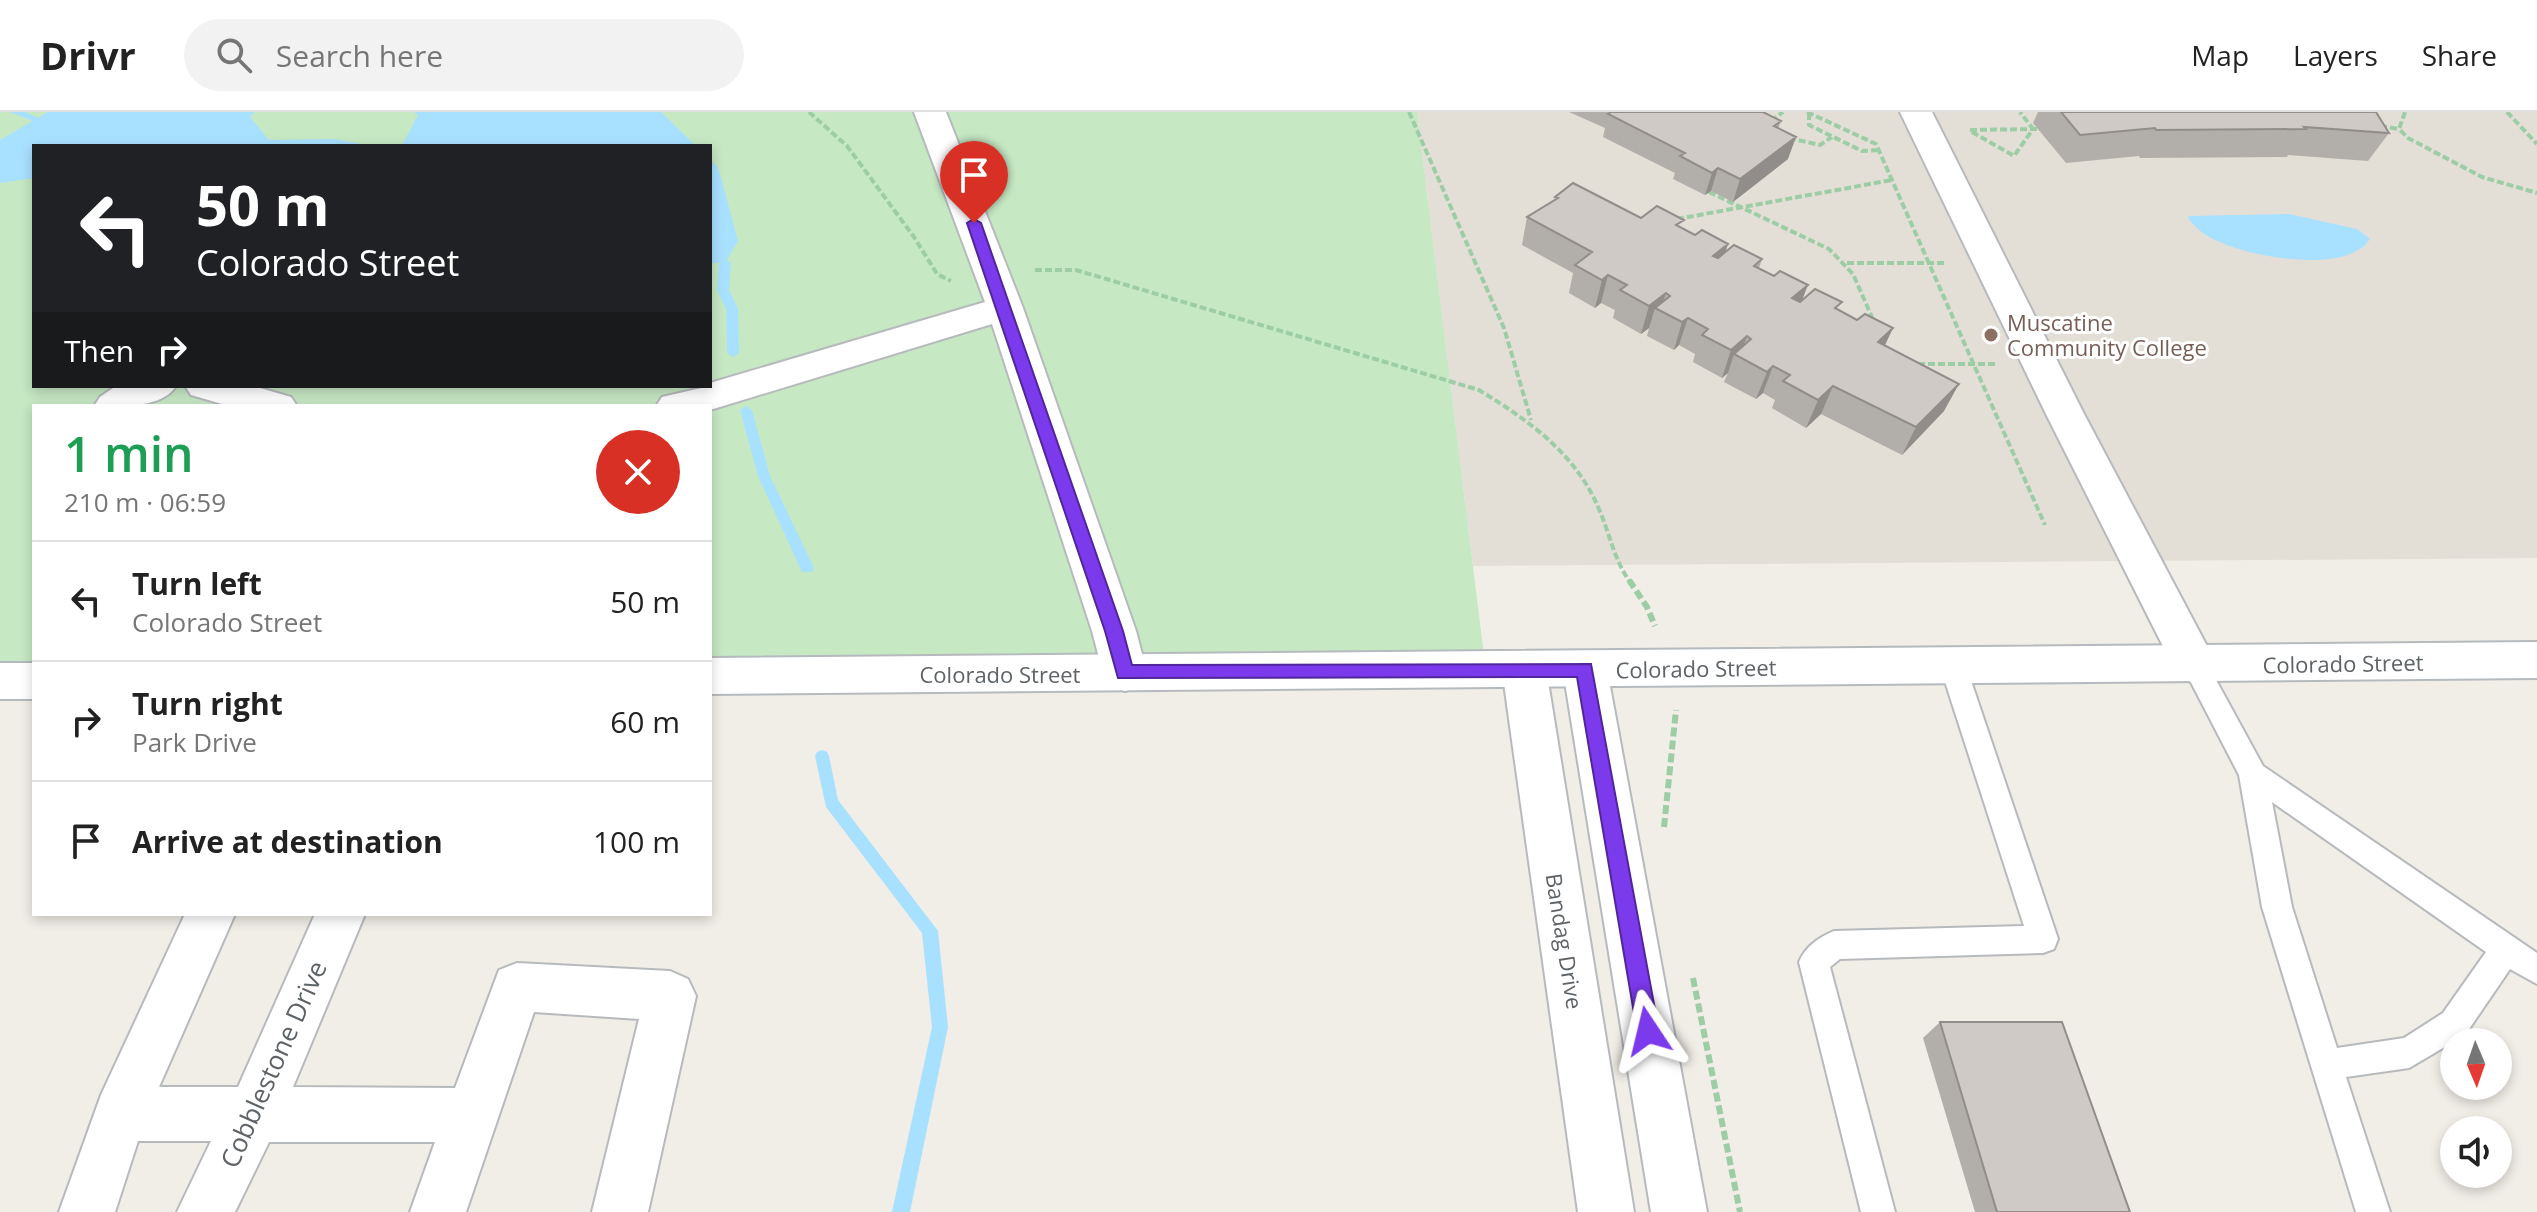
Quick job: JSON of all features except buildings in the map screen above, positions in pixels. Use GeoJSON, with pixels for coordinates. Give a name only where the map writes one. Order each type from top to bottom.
{"type":"FeatureCollection","features":[{"type":"Feature","properties":{"kind":"street"},"geometry":{"type":"LineString","coordinates":[[930,112],[1000,294],[1114,631],[1125,673]]}},
{"type":"Feature","properties":{"kind":"street"},"geometry":{"type":"LineString","coordinates":[[1916,112],[2195,665]]}},
{"type":"Feature","properties":{"kind":"street"},"geometry":{"type":"LineString","coordinates":[[682,404],[789,375],[1000,294]]}},
{"type":"Feature","properties":{"kind":"street"},"geometry":{"type":"LineString","coordinates":[[116,404],[134,392],[149,388]]}},
{"type":"Feature","properties":{"kind":"street"},"geometry":{"type":"LineString","coordinates":[[211,388],[271,404]]}},
{"type":"Feature","properties":{"kind":"street","name":"Colorado Street"},"geometry":{"type":"LineString","coordinates":[[712,676],[2537,660]]}},
{"type":"Feature","properties":{"kind":"street","name":"Bandag Drive"},"geometry":{"type":"LineString","coordinates":[[1524,669],[1606,1212]]}},
{"type":"Feature","properties":{"kind":"street"},"geometry":{"type":"LineString","coordinates":[[1585,670],[1679,1212]]}},
{"type":"Feature","properties":{"kind":"street"},"geometry":{"type":"LineString","coordinates":[[0,681],[32,681]]}},
{"type":"Feature","properties":{"kind":"street"},"geometry":{"type":"LineString","coordinates":[[87,1212],[120,1114],[209,916]]}},
{"type":"Feature","properties":{"kind":"street","name":"Cobblestone Drive"},"geometry":{"type":"LineString","coordinates":[[205,1212],[255,1112],[339,916]]}},
{"type":"Feature","properties":{"kind":"street"},"geometry":{"type":"LineString","coordinates":[[438,1212],[517,987],[670,996],[620,1212]]}},
{"type":"Feature","properties":{"kind":"street"},"geometry":{"type":"LineString","coordinates":[[120,1114],[472,1115]]}},
{"type":"Feature","properties":{"kind":"lane"},"geometry":{"type":"LineString","coordinates":[[2195,665],[2253,774],[2277,907],[2373,1212]]}},
{"type":"Feature","properties":{"kind":"lane"},"geometry":{"type":"LineString","coordinates":[[1878,1212],[1814,962],[1834,945],[2043,939],[1953,666]]}},
{"type":"Feature","properties":{"kind":"lane"},"geometry":{"type":"LineString","coordinates":[[2253,774],[2537,970]]}},
{"type":"Feature","properties":{"kind":"lane"},"geometry":{"type":"LineString","coordinates":[[2326,1065],[2409,1053],[2454,1024],[2506,949]]}},
{"type":"Feature","properties":{"kind":"path"},"geometry":{"type":"LineString","coordinates":[[809,112],[847,146],[914,237],[937,274],[953,282],[971,284],[1000,294],[1034,270],[1076,270],[1479,390],[1531,421],[1576,465],[1598,505],[1616,558],[1651,612]]}},
{"type":"Feature","properties":{"kind":"path"},"geometry":{"type":"LineString","coordinates":[[1409,112],[1504,328],[1531,421]]}},
{"type":"Feature","properties":{"kind":"path"},"geometry":{"type":"LineString","coordinates":[[1771,121],[1783,112]]}},
{"type":"Feature","properties":{"kind":"path"},"geometry":{"type":"LineString","coordinates":[[1879,150],[1862,151],[1809,125],[1808,112],[1876,144],[1879,150],[1974,364],[2045,525]]}},
{"type":"Feature","properties":{"kind":"path"},"geometry":{"type":"LineString","coordinates":[[2020,112],[2036,129]]}},
{"type":"Feature","properties":{"kind":"path"},"geometry":{"type":"LineString","coordinates":[[2399,129],[2405,112]]}},
{"type":"Feature","properties":{"kind":"path"},"geometry":{"type":"LineString","coordinates":[[2507,112],[2537,144]]}},
{"type":"Feature","properties":{"kind":"path"},"geometry":{"type":"LineString","coordinates":[[2378,125],[2399,129],[2440,157],[2482,177],[2537,193]]}},
{"type":"Feature","properties":{"kind":"path"},"geometry":{"type":"LineString","coordinates":[[2036,129],[2014,156],[1969,130],[2001,130],[2036,129]]}},
{"type":"Feature","properties":{"kind":"path"},"geometry":{"type":"LineString","coordinates":[[1789,138],[1820,145],[1833,137]]}},
{"type":"Feature","properties":{"kind":"path"},"geometry":{"type":"LineString","coordinates":[[1669,221],[1892,180]]}},
{"type":"Feature","properties":{"kind":"path"},"geometry":{"type":"LineString","coordinates":[[1709,192],[1829,249],[1846,263],[1857,276],[1879,335]]}},
{"type":"Feature","properties":{"kind":"path"},"geometry":{"type":"LineString","coordinates":[[1846,263],[1991,263]]}},
{"type":"Feature","properties":{"kind":"path"},"geometry":{"type":"LineString","coordinates":[[1904,364],[2041,365]]}},
{"type":"Feature","properties":{"kind":"path"},"geometry":{"type":"LineString","coordinates":[[1663,831],[1677,712]]}},
{"type":"Feature","properties":{"kind":"path"},"geometry":{"type":"LineString","coordinates":[[1691,968],[1740,1212]]}},
{"type":"Feature","properties":{"kind":"shaded area","name":"Muscatine Community College"},"geometry":{"type":"Polygon","coordinates":[[[1417,112],[2537,112],[2537,558],[1473,566],[1417,112]]]}},
{"type":"Feature","properties":{"kind":"green space"},"geometry":{"type":"Polygon","coordinates":[[[0,112],[1417,112],[1485,664],[712,674],[712,404],[32,404],[32,681],[0,681],[0,112]]]}},
{"type":"Feature","properties":{"kind":"water"},"geometry":{"type":"Polygon","coordinates":[[[48,112],[255,112],[250,117],[269,140],[335,139],[361,144],[32,144],[32,178],[0,183],[0,140],[48,112]]]}},
{"type":"Feature","properties":{"kind":"water"},"geometry":{"type":"Polygon","coordinates":[[[414,112],[661,112],[694,144],[403,144],[418,115],[414,112]]]}},
{"type":"Feature","properties":{"kind":"water"},"geometry":{"type":"Polygon","coordinates":[[[712,162],[718,167],[738,241],[725,263],[712,263],[712,162]]]}},
{"type":"Feature","properties":{"kind":"water"},"geometry":{"type":"Polygon","coordinates":[[[2289,214],[2357,229],[2370,239],[2357,251],[2339,257],[2291,259],[2266,256],[2221,243],[2203,233],[2188,218],[2189,216],[2289,214]]]}},
{"type":"Feature","properties":{"kind":"waterway"},"geometry":{"type":"LineString","coordinates":[[15,112],[36,119]]}},
{"type":"Feature","properties":{"kind":"waterway"},"geometry":{"type":"LineString","coordinates":[[725,263],[723,290],[732,309],[733,353]]}},
{"type":"Feature","properties":{"kind":"waterway"},"geometry":{"type":"LineString","coordinates":[[746,410],[764,476],[807,568]]}},
{"type":"Feature","properties":{"kind":"waterway"},"geometry":{"type":"LineString","coordinates":[[822,756],[831,802],[930,931],[940,1027],[901,1212]]}},
{"type":"Feature","properties":{"kind":"place","name":"Muscatine Community College"},"geometry":{"type":"Point","coordinates":[1991,335]}},
{"type":"Feature","properties":{"kind":"route"},"geometry":{"type":"LineString","coordinates":[[974,223],[1114,631],[1125,673],[1585,670],[1648,1031]]}}]}
